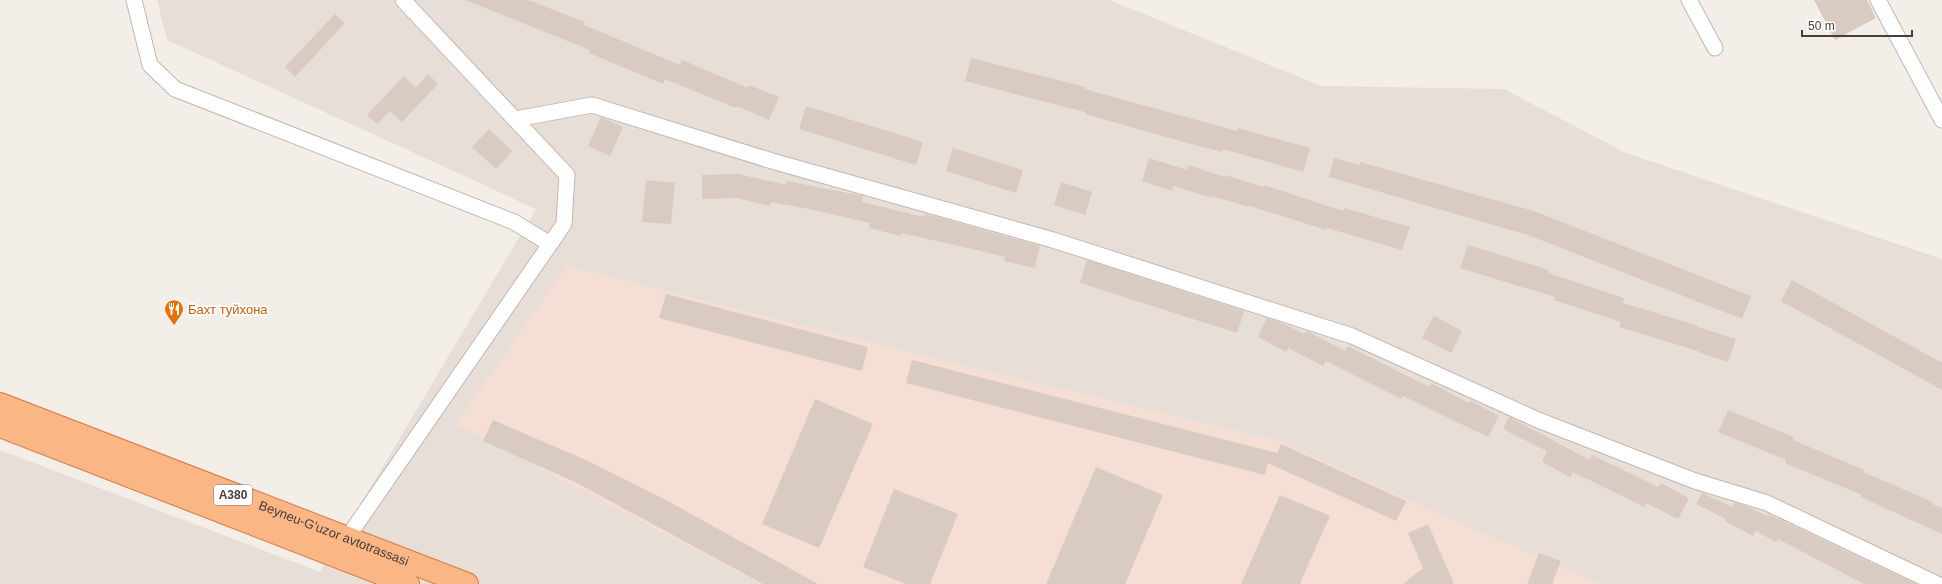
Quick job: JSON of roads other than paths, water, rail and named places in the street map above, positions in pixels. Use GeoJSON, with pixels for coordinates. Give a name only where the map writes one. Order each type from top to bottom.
{"type":"FeatureCollection","features":[{"type":"Feature","properties":{"kind":"highway","name":"Beyneu-G'uzor avtotrassasi"},"geometry":{"type":"LineString","coordinates":[[0,404],[467,584]]}},
{"type":"Feature","properties":{"kind":"highway","name":"Beyneu-G'uzor avtotrassasi"},"geometry":{"type":"LineString","coordinates":[[0,426],[408,584]]}},
{"type":"Feature","properties":{"kind":"street"},"geometry":{"type":"LineString","coordinates":[[134,0],[150,64],[175,89],[514,222],[550,244]]}},
{"type":"Feature","properties":{"kind":"street"},"geometry":{"type":"LineString","coordinates":[[347,538],[564,224],[567,175],[403,0]]}},
{"type":"Feature","properties":{"kind":"street"},"geometry":{"type":"LineString","coordinates":[[1689,0],[1715,48]]}},
{"type":"Feature","properties":{"kind":"street"},"geometry":{"type":"LineString","coordinates":[[1878,0],[1942,120]]}},
{"type":"Feature","properties":{"kind":"street"},"geometry":{"type":"LineString","coordinates":[[516,119],[592,105],[772,161],[1053,240],[1352,336],[1538,420],[1694,481],[1767,503],[1937,584]]}},
{"type":"Feature","properties":{"kind":"place","name":"Бахт туйхона"},"geometry":{"type":"Point","coordinates":[174,326]}}]}
